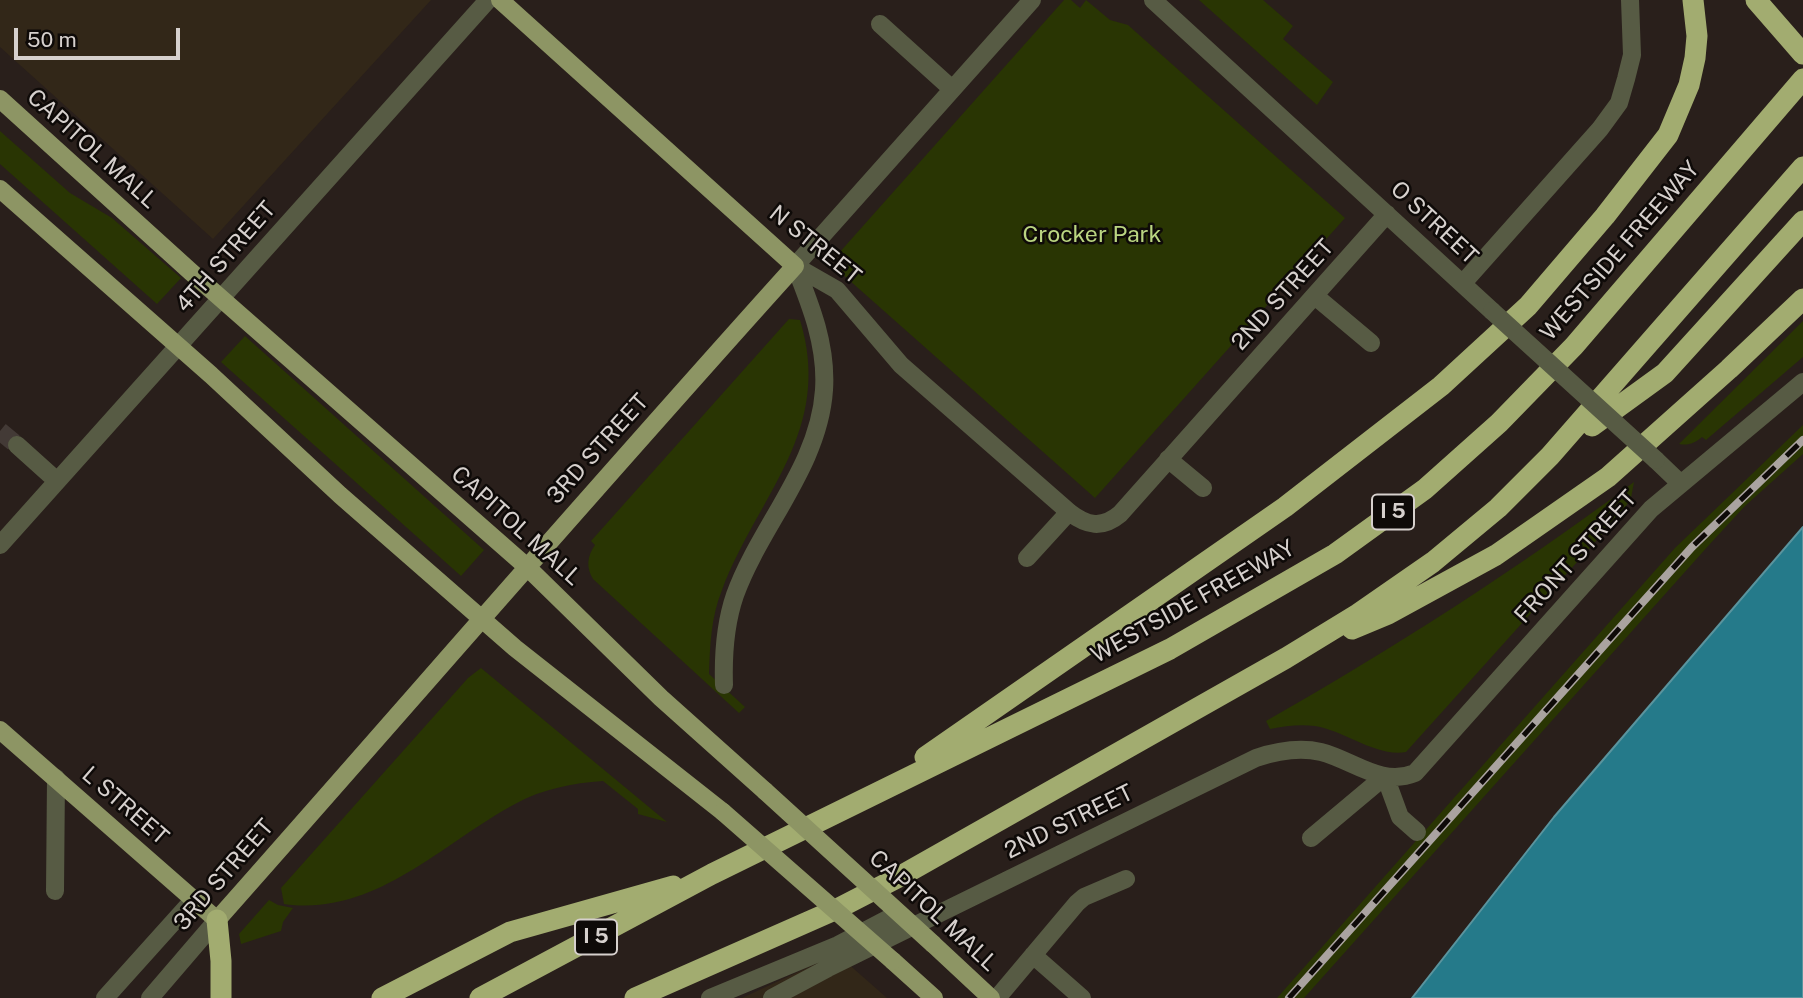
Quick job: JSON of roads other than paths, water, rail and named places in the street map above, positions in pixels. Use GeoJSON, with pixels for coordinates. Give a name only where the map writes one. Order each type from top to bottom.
{"type":"FeatureCollection","features":[{"type":"Feature","properties":{"kind":"highway"},"geometry":{"type":"LineString","coordinates":[[869,796],[1285,507],[1441,386],[1528,306],[1605,216],[1668,135],[1689,85],[1695,58],[1693,0]]}},
{"type":"Feature","properties":{"kind":"highway"},"geometry":{"type":"LineString","coordinates":[[1757,1],[1803,54]]}},
{"type":"Feature","properties":{"kind":"highway","name":"WESTSIDE FREEWAY"},"geometry":{"type":"LineString","coordinates":[[480,998],[712,874],[1181,643],[1335,554],[1424,489],[1499,423],[1574,346],[1803,79]]}},
{"type":"Feature","properties":{"kind":"highway"},"geometry":{"type":"LineString","coordinates":[[635,998],[836,909],[899,877],[1286,657],[1358,614],[1433,562],[1498,508],[1550,456],[1803,167]]}},
{"type":"Feature","properties":{"kind":"highway"},"geometry":{"type":"LineString","coordinates":[[1550,456],[1665,373],[1803,221]]}},
{"type":"Feature","properties":{"kind":"highway"},"geometry":{"type":"LineString","coordinates":[[1286,657],[1388,614],[1496,555],[1608,477],[1803,299]]}},
{"type":"Feature","properties":{"kind":"highway"},"geometry":{"type":"LineString","coordinates":[[382,998],[510,932],[712,874]]}},
{"type":"Feature","properties":{"kind":"highway"},"geometry":{"type":"LineString","coordinates":[[216,920],[221,961],[220,998]]}},
{"type":"Feature","properties":{"kind":"main road","name":"N STREET"},"geometry":{"type":"LineString","coordinates":[[500,0],[795,266]]}},
{"type":"Feature","properties":{"kind":"main road","name":"CAPITOL MALL"},"geometry":{"type":"LineString","coordinates":[[0,99],[527,566],[661,698],[992,998]]}},
{"type":"Feature","properties":{"kind":"main road"},"geometry":{"type":"LineString","coordinates":[[0,189],[481,619],[723,811],[934,998]]}},
{"type":"Feature","properties":{"kind":"main road","name":"3RD STREET"},"geometry":{"type":"LineString","coordinates":[[216,920],[795,266]]}},
{"type":"Feature","properties":{"kind":"main road","name":"L STREET"},"geometry":{"type":"LineString","coordinates":[[0,730],[216,920]]}},
{"type":"Feature","properties":{"kind":"street","name":"4TH STREET"},"geometry":{"type":"LineString","coordinates":[[0,545],[488,0]]}},
{"type":"Feature","properties":{"kind":"street","name":"3RD STREET"},"geometry":{"type":"LineString","coordinates":[[795,266],[1032,0]]}},
{"type":"Feature","properties":{"kind":"street","name":"O STREET"},"geometry":{"type":"LineString","coordinates":[[1153,0],[1680,483]]}},
{"type":"Feature","properties":{"kind":"street"},"geometry":{"type":"LineString","coordinates":[[1463,284],[1600,129],[1619,103],[1632,55],[1630,0]]}},
{"type":"Feature","properties":{"kind":"street"},"geometry":{"type":"LineString","coordinates":[[880,24],[952,89]]}},
{"type":"Feature","properties":{"kind":"street","name":"2ND STREET"},"geometry":{"type":"LineString","coordinates":[[1097,526],[1120,514],[1387,214]]}},
{"type":"Feature","properties":{"kind":"street","name":"N STREET"},"geometry":{"type":"LineString","coordinates":[[795,266],[837,290],[911,374],[1069,512],[1082,521],[1097,526]]}},
{"type":"Feature","properties":{"kind":"street"},"geometry":{"type":"LineString","coordinates":[[724,685],[725,637],[736,593],[807,454],[822,407],[824,371],[820,339],[795,266]]}},
{"type":"Feature","properties":{"kind":"street"},"geometry":{"type":"LineString","coordinates":[[1315,296],[1371,343]]}},
{"type":"Feature","properties":{"kind":"street","name":"FRONT STREET"},"geometry":{"type":"LineString","coordinates":[[1311,838],[1392,777],[1421,768],[1646,514],[1803,382]]}},
{"type":"Feature","properties":{"kind":"street"},"geometry":{"type":"LineString","coordinates":[[17,446],[57,481]]}},
{"type":"Feature","properties":{"kind":"street"},"geometry":{"type":"LineString","coordinates":[[1168,458],[1203,488]]}},
{"type":"Feature","properties":{"kind":"street"},"geometry":{"type":"LineString","coordinates":[[1027,558],[1069,512]]}},
{"type":"Feature","properties":{"kind":"street","name":"2ND STREET"},"geometry":{"type":"LineString","coordinates":[[772,998],[1256,758],[1286,751],[1319,752],[1392,777]]}},
{"type":"Feature","properties":{"kind":"street"},"geometry":{"type":"LineString","coordinates":[[1392,777],[1400,817],[1417,832]]}},
{"type":"Feature","properties":{"kind":"street"},"geometry":{"type":"LineString","coordinates":[[55,891],[56,778]]}},
{"type":"Feature","properties":{"kind":"street"},"geometry":{"type":"LineString","coordinates":[[997,998],[1084,897],[1126,879]]}},
{"type":"Feature","properties":{"kind":"street","name":"3RD STREET"},"geometry":{"type":"LineString","coordinates":[[105,998],[194,899]]}},
{"type":"Feature","properties":{"kind":"street"},"geometry":{"type":"LineString","coordinates":[[710,998],[838,945],[899,913]]}},
{"type":"Feature","properties":{"kind":"street","name":"3RD STREET"},"geometry":{"type":"LineString","coordinates":[[150,998],[216,920]]}},
{"type":"Feature","properties":{"kind":"street"},"geometry":{"type":"LineString","coordinates":[[1033,955],[1082,998]]}},
{"type":"Feature","properties":{"kind":"water"},"geometry":{"type":"Polygon","coordinates":[[[1803,527],[1803,998],[1412,998],[1554,817],[1803,527]]]}},
{"type":"Feature","properties":{"kind":"tunnel"},"geometry":{"type":"LineString","coordinates":[[0,431],[17,445]]}},
{"type":"Feature","properties":{"kind":"railway"},"geometry":{"type":"LineString","coordinates":[[1289,998],[1692,547],[1803,440]]}},
{"type":"Feature","properties":{"kind":"park label","name":"Crocker Park"},"geometry":{"type":"Point","coordinates":[1092,235]}}]}
